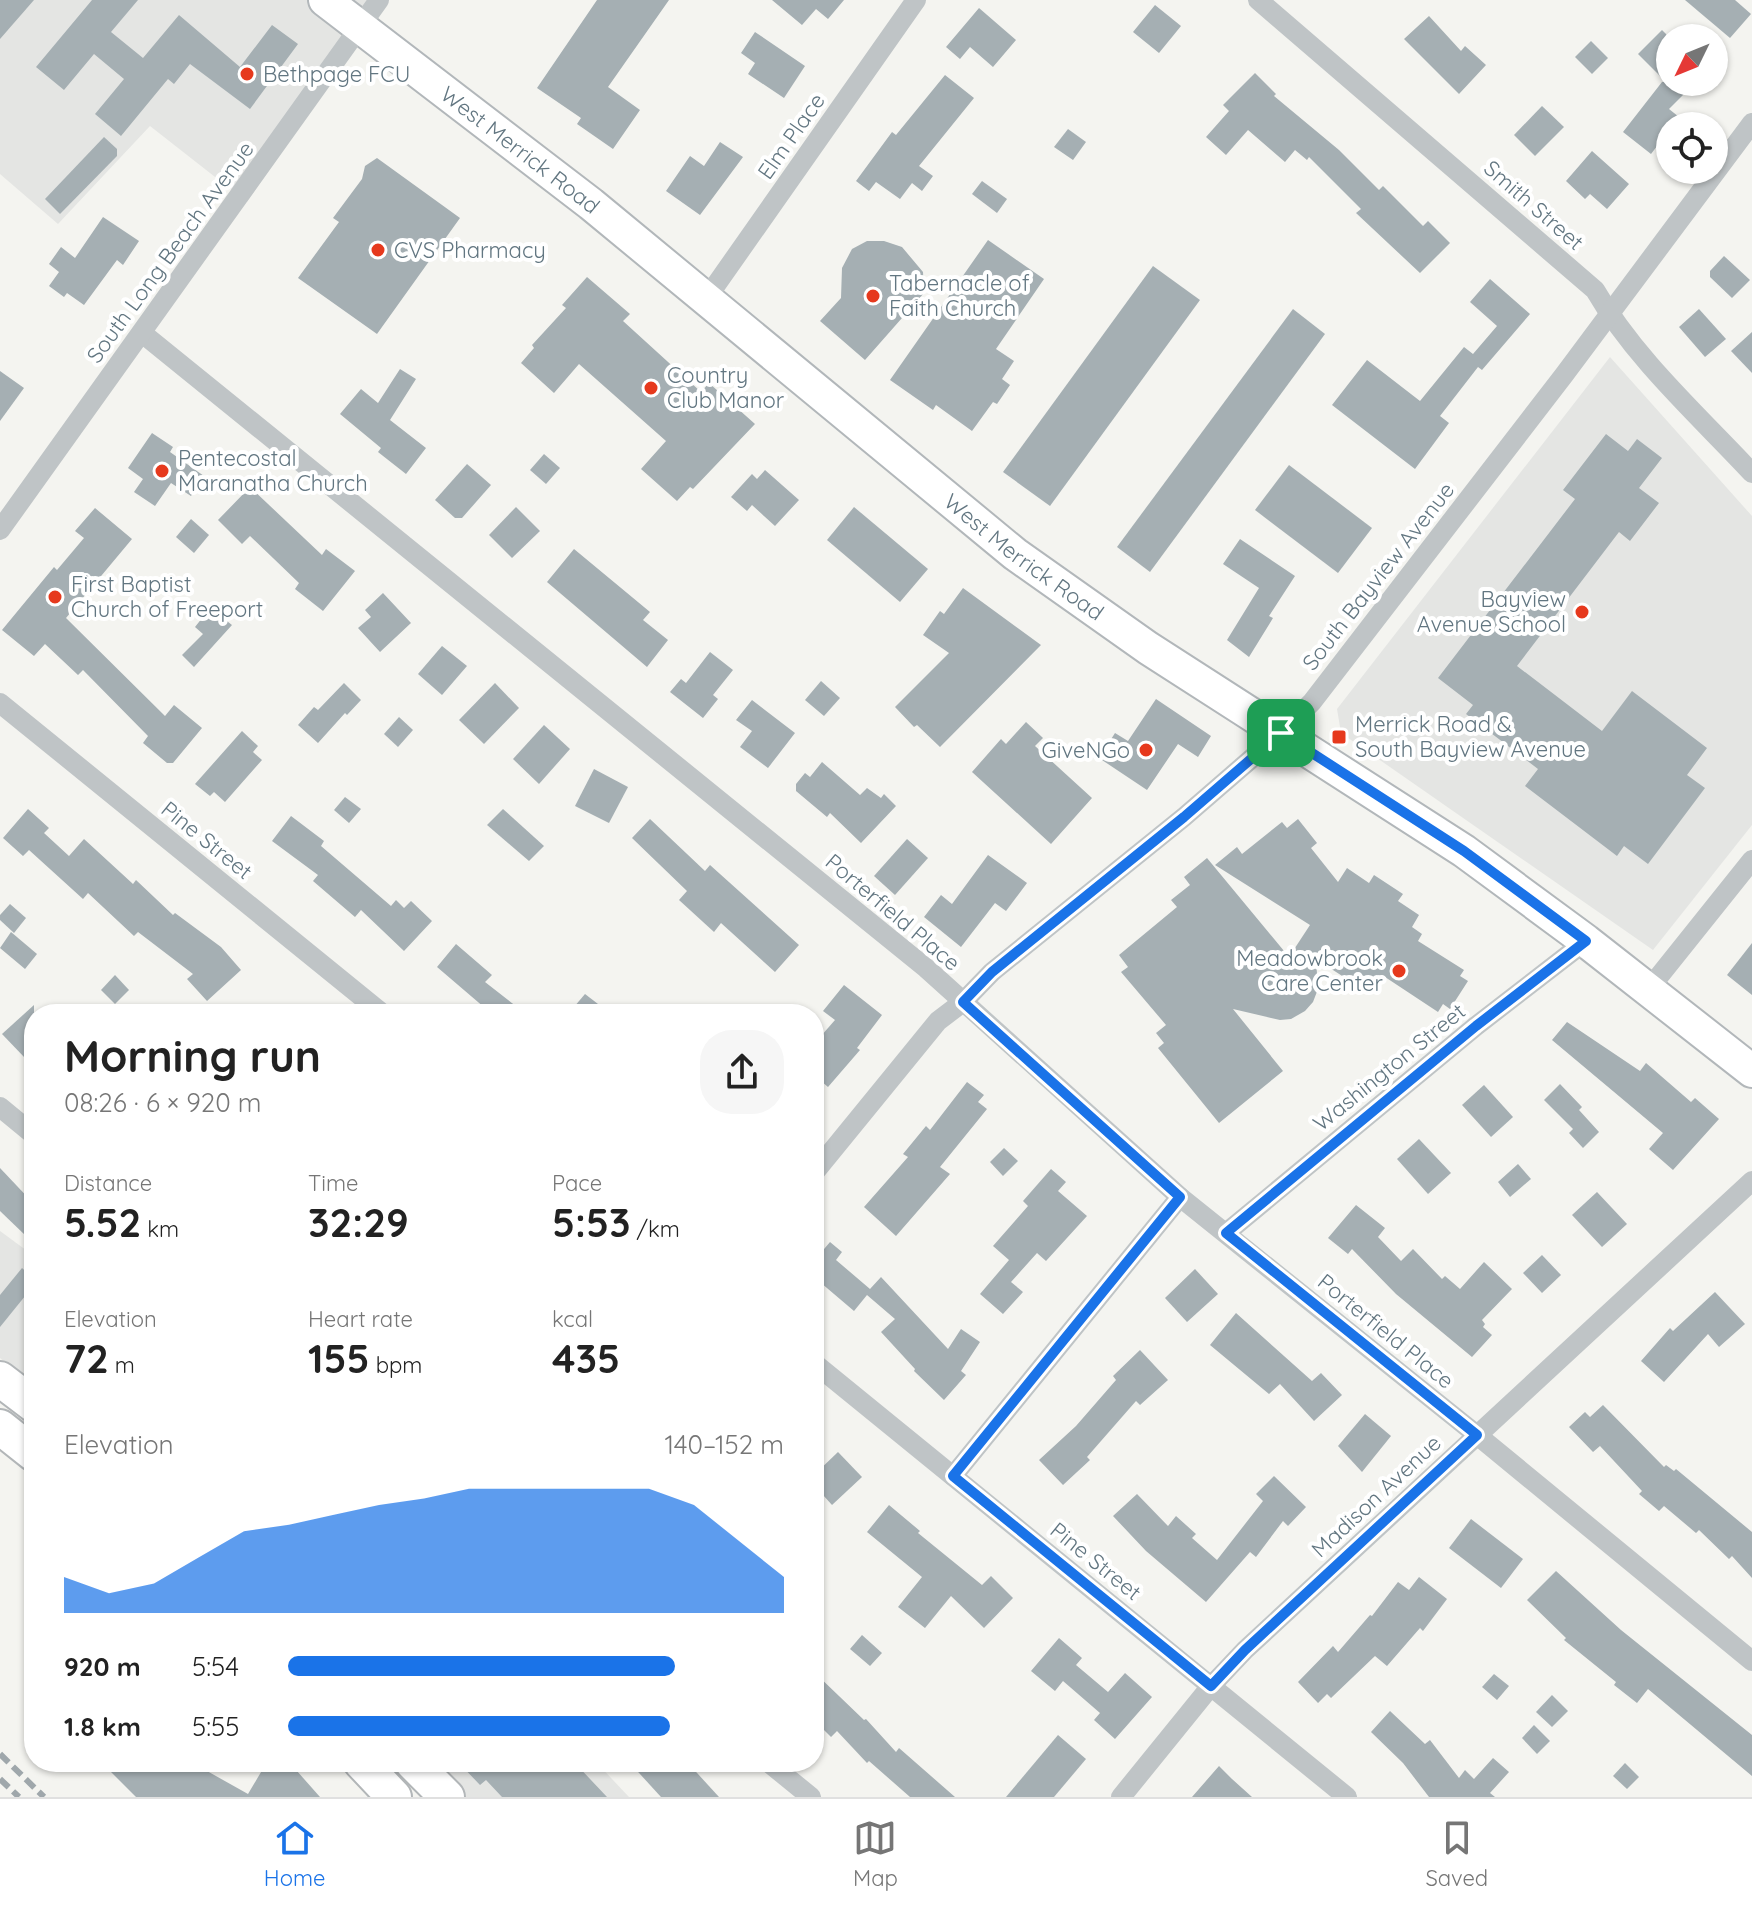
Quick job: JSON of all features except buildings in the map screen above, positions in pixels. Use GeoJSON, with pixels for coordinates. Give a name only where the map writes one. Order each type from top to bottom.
{"type":"FeatureCollection","features":[{"type":"Feature","properties":{"kind":"highway"},"geometry":{"type":"LineString","coordinates":[[0,1427],[24,1446]]}},
{"type":"Feature","properties":{"kind":"highway"},"geometry":{"type":"LineString","coordinates":[[370,1772],[394,1797]]}},
{"type":"Feature","properties":{"kind":"highway"},"geometry":{"type":"LineString","coordinates":[[413,1772],[447,1797]]}},
{"type":"Feature","properties":{"kind":"main road","name":"West Merrick Road"},"geometry":{"type":"LineString","coordinates":[[325,0],[370,13],[591,204],[1015,554],[1132,637],[1464,851],[1586,941],[1752,1071]]}},
{"type":"Feature","properties":{"kind":"street","name":"Elm Place"},"geometry":{"type":"LineString","coordinates":[[706,299],[916,0]]}},
{"type":"Feature","properties":{"kind":"street","name":"Smith Street"},"geometry":{"type":"LineString","coordinates":[[1258,0],[1595,290],[1608,313],[1641,354],[1752,473]]}},
{"type":"Feature","properties":{"kind":"street","name":"South Long Beach Avenue"},"geometry":{"type":"LineString","coordinates":[[0,530],[370,13]]}},
{"type":"Feature","properties":{"kind":"street","name":"South Bayview Avenue"},"geometry":{"type":"LineString","coordinates":[[824,1161],[938,1021],[963,1002],[992,972],[1184,817],[1312,702],[1564,375],[1752,123]]}},
{"type":"Feature","properties":{"kind":"street","name":"Porterfield Place"},"geometry":{"type":"LineString","coordinates":[[142,333],[913,958],[1180,1197],[1752,1661]]}},
{"type":"Feature","properties":{"kind":"street","name":"Pine Street"},"geometry":{"type":"LineString","coordinates":[[0,703],[371,1004]]}},
{"type":"Feature","properties":{"kind":"street"},"geometry":{"type":"LineString","coordinates":[[1648,990],[1752,860]]}},
{"type":"Feature","properties":{"kind":"street","name":"Washington Street"},"geometry":{"type":"LineString","coordinates":[[1226,1233],[1476,1026],[1586,941]]}},
{"type":"Feature","properties":{"kind":"street"},"geometry":{"type":"LineString","coordinates":[[0,1107],[24,1127]]}},
{"type":"Feature","properties":{"kind":"street","name":"Madison Avenue"},"geometry":{"type":"LineString","coordinates":[[1121,1797],[1211,1686],[1245,1650],[1752,1181]]}},
{"type":"Feature","properties":{"kind":"street"},"geometry":{"type":"LineString","coordinates":[[953,1476],[1180,1197]]}},
{"type":"Feature","properties":{"kind":"street","name":"Pine Street"},"geometry":{"type":"LineString","coordinates":[[824,1371],[1347,1797]]}},
{"type":"Feature","properties":{"kind":"street"},"geometry":{"type":"LineString","coordinates":[[780,1772],[811,1797]]}},
{"type":"Feature","properties":{"kind":"shaded area"},"geometry":{"type":"Polygon","coordinates":[[[0,0],[387,0],[247,202],[150,126],[58,224],[0,174],[0,0]]]}},
{"type":"Feature","properties":{"kind":"shaded area","name":"Bayview Avenue School"},"geometry":{"type":"Polygon","coordinates":[[[1610,357],[1752,516],[1752,825],[1653,950],[1341,733],[1337,709],[1610,357]]]}},
{"type":"Feature","properties":{"kind":"shaded area"},"geometry":{"type":"Polygon","coordinates":[[[0,1231],[24,1249],[24,1378],[0,1358],[0,1231]]]}},
{"type":"Feature","properties":{"kind":"shaded area"},"geometry":{"type":"Polygon","coordinates":[[[441,1772],[605,1772],[629,1797],[465,1797],[441,1772]]]}},
{"type":"Feature","properties":{"kind":"railway"},"geometry":{"type":"LineString","coordinates":[[0,1754],[44,1797]]}},
{"type":"Feature","properties":{"kind":"railway"},"geometry":{"type":"LineString","coordinates":[[0,1779],[19,1797]]}},
{"type":"Feature","properties":{"kind":"place","name":"Bethpage FCU"},"geometry":{"type":"Point","coordinates":[247,74]}},
{"type":"Feature","properties":{"kind":"place","name":"CVS Pharmacy"},"geometry":{"type":"Point","coordinates":[378,250]}},
{"type":"Feature","properties":{"kind":"place","name":"Tabernacle of Faith Church"},"geometry":{"type":"Point","coordinates":[873,296]}},
{"type":"Feature","properties":{"kind":"place","name":"Country Club Manor"},"geometry":{"type":"Point","coordinates":[651,388]}},
{"type":"Feature","properties":{"kind":"place","name":"Pentecostal Maranatha Church"},"geometry":{"type":"Point","coordinates":[162,471]}},
{"type":"Feature","properties":{"kind":"place","name":"First Baptist Church of Freeport"},"geometry":{"type":"Point","coordinates":[55,597]}},
{"type":"Feature","properties":{"kind":"place","name":"Bayview Avenue School"},"geometry":{"type":"Point","coordinates":[1582,612]}},
{"type":"Feature","properties":{"kind":"place","name":"Merrick Road & South Bayview Avenue"},"geometry":{"type":"Point","coordinates":[1339,737]}},
{"type":"Feature","properties":{"kind":"place","name":"GiveNGo"},"geometry":{"type":"Point","coordinates":[1146,750]}},
{"type":"Feature","properties":{"kind":"place","name":"Meadowbrook Care Center"},"geometry":{"type":"Point","coordinates":[1399,971]}},
{"type":"Feature","properties":{"kind":"route"},"geometry":{"type":"LineString","coordinates":[[1281,733],[1464,851],[1586,941],[1476,1026],[1226,1233],[1477,1435],[1245,1650],[1211,1686],[953,1476],[1180,1197],[963,1002],[992,972],[1184,817],[1281,733]]}}]}
